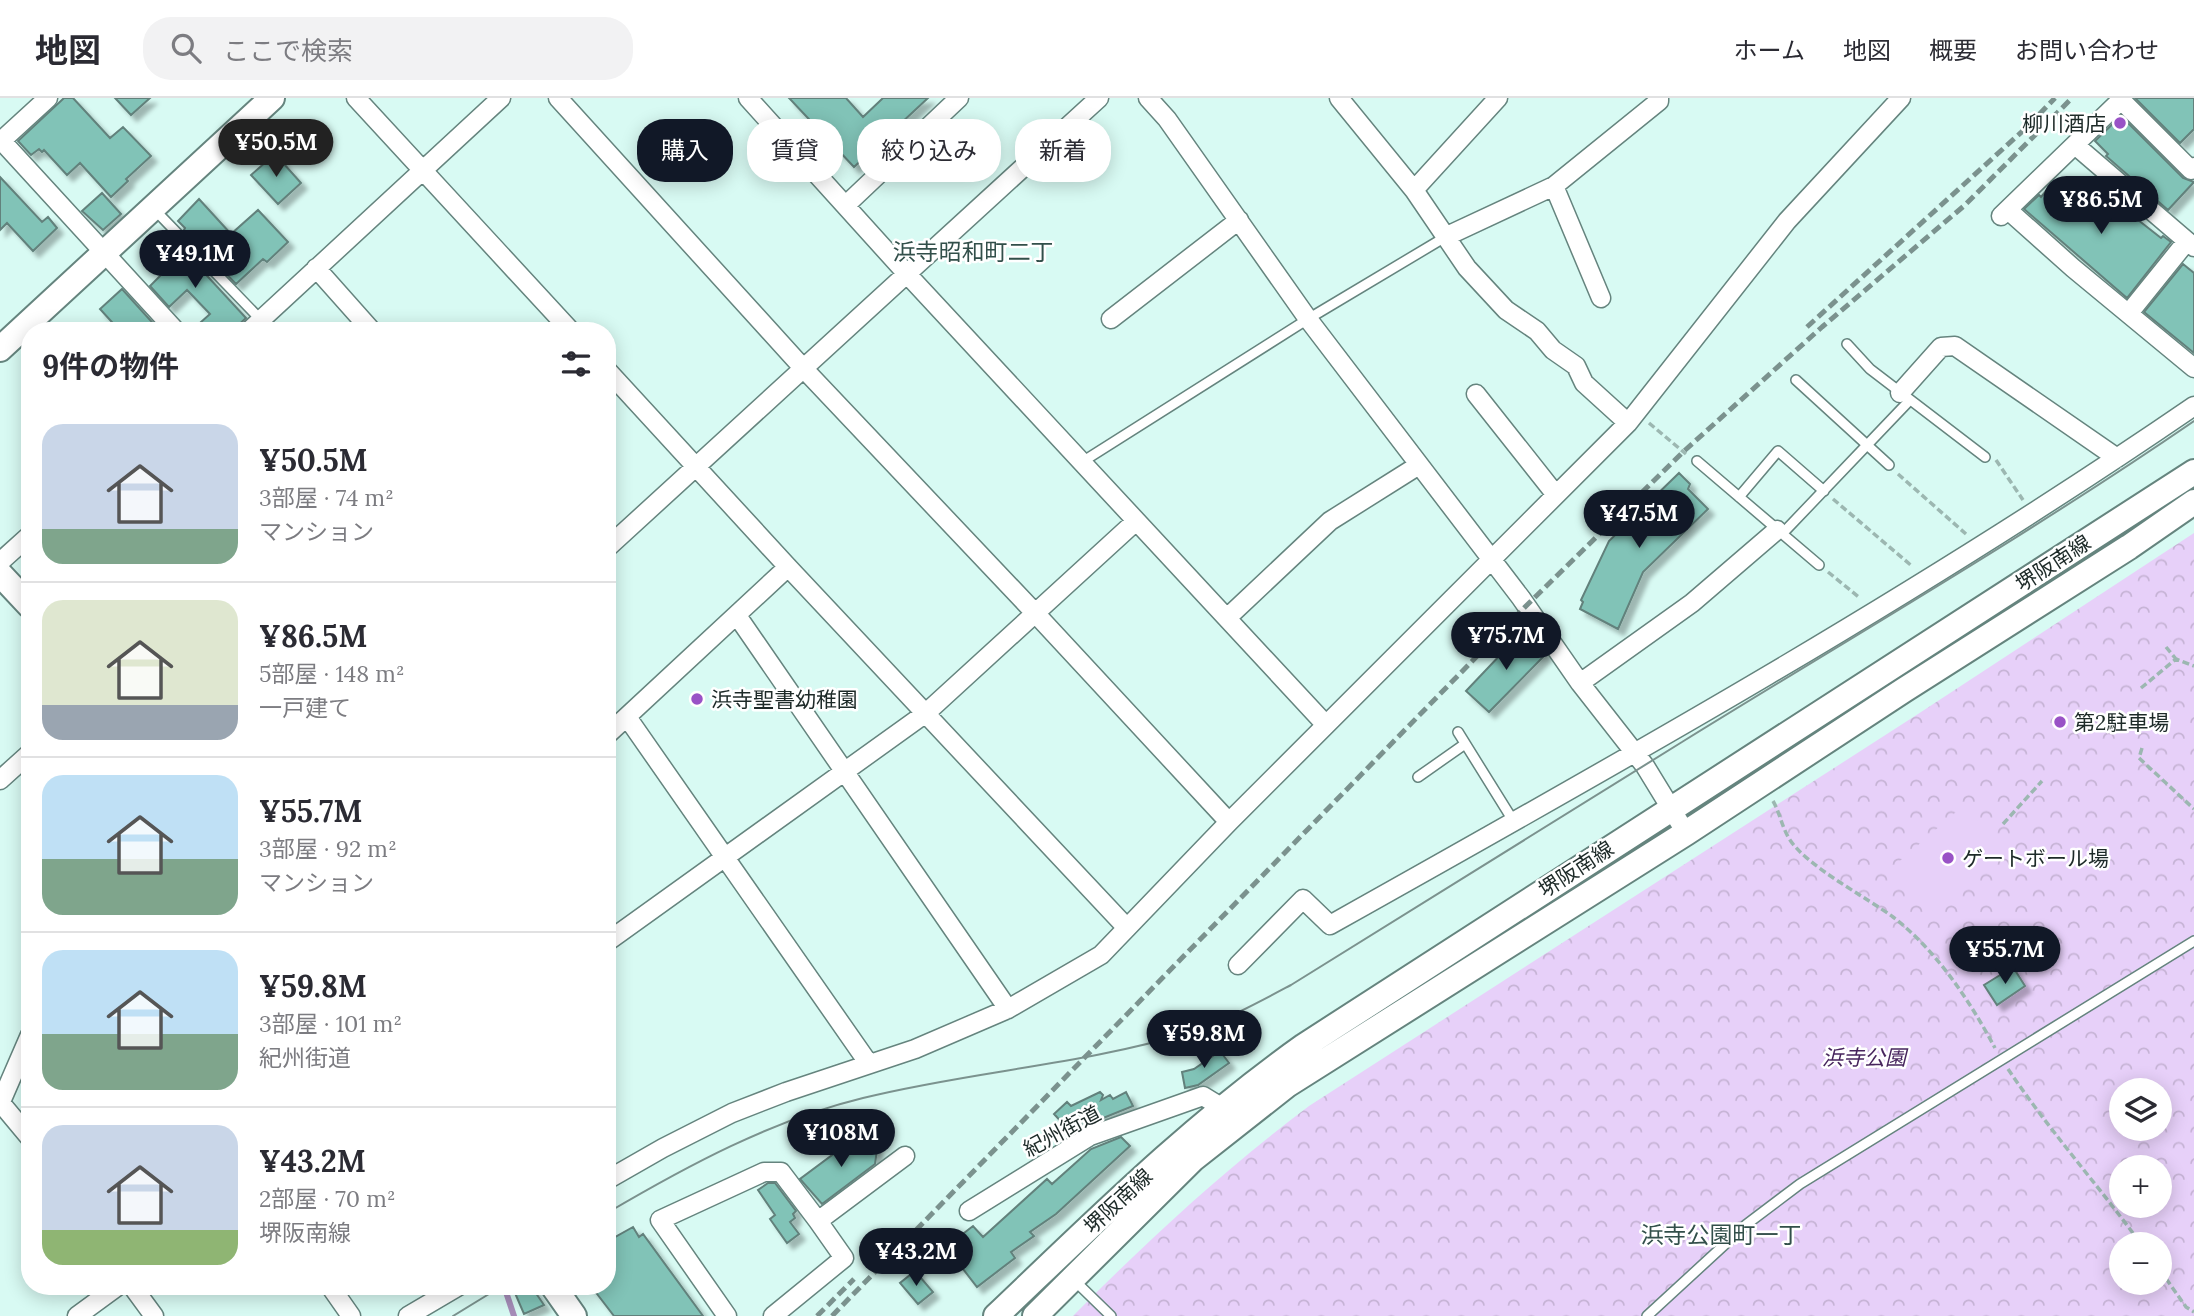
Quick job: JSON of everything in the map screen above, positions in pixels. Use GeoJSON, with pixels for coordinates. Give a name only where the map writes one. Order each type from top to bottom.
{"type":"FeatureCollection","features":[{"type":"Feature","properties":{"kind":"main road"},"geometry":{"type":"LineString","coordinates":[[29,322],[272,98]]}},
{"type":"Feature","properties":{"kind":"main road"},"geometry":{"type":"LineString","coordinates":[[0,349],[21,330]]}},
{"type":"Feature","properties":{"kind":"main road","name":"堺阪南線"},"geometry":{"type":"LineString","coordinates":[[996,1316],[1182,1140],[1221,1107],[1304,1046],[1593,857],[1673,810],[2194,472]]}},
{"type":"Feature","properties":{"kind":"main road","name":"堺阪南線"},"geometry":{"type":"LineString","coordinates":[[1035,1316],[1193,1159],[1287,1085],[1686,832],[2129,547],[2194,502]]}},
{"type":"Feature","properties":{"kind":"main road"},"geometry":{"type":"LineString","coordinates":[[0,574],[21,596]]}},
{"type":"Feature","properties":{"kind":"main road"},"geometry":{"type":"LineString","coordinates":[[559,1295],[574,1316]]}},
{"type":"Feature","properties":{"kind":"street"},"geometry":{"type":"LineString","coordinates":[[48,98],[1,140],[168,322]]}},
{"type":"Feature","properties":{"kind":"street"},"geometry":{"type":"LineString","coordinates":[[356,98],[563,322]]}},
{"type":"Feature","properties":{"kind":"street"},"geometry":{"type":"LineString","coordinates":[[259,322],[501,98]]}},
{"type":"Feature","properties":{"kind":"street"},"geometry":{"type":"LineString","coordinates":[[558,98],[804,369],[1228,822]]}},
{"type":"Feature","properties":{"kind":"street"},"geometry":{"type":"LineString","coordinates":[[748,98],[907,274],[1326,725]]}},
{"type":"Feature","properties":{"kind":"street"},"geometry":{"type":"LineString","coordinates":[[846,205],[959,98]]}},
{"type":"Feature","properties":{"kind":"street"},"geometry":{"type":"LineString","coordinates":[[616,540],[1099,98]]}},
{"type":"Feature","properties":{"kind":"street"},"geometry":{"type":"LineString","coordinates":[[1148,98],[1167,119],[1308,318],[1636,754],[1686,832]]}},
{"type":"Feature","properties":{"kind":"street"},"geometry":{"type":"LineString","coordinates":[[1339,98],[1414,190],[1467,268],[1506,310],[1537,331],[1553,351],[1576,366],[1584,383],[1632,418]]}},
{"type":"Feature","properties":{"kind":"street"},"geometry":{"type":"LineString","coordinates":[[1414,190],[1498,98]]}},
{"type":"Feature","properties":{"kind":"street"},"geometry":{"type":"LineString","coordinates":[[616,1175],[732,1113],[915,1049],[1008,1009],[1101,955],[1228,822],[1632,418],[1787,221],[1902,98]]}},
{"type":"Feature","properties":{"kind":"street"},"geometry":{"type":"LineString","coordinates":[[1447,236],[1554,186],[1661,99]]}},
{"type":"Feature","properties":{"kind":"street"},"geometry":{"type":"LineString","coordinates":[[2194,167],[2191,170],[2121,100],[2005,213],[2194,368]]}},
{"type":"Feature","properties":{"kind":"street"},"geometry":{"type":"LineString","coordinates":[[2075,145],[2190,244],[2129,313]]}},
{"type":"Feature","properties":{"kind":"street"},"geometry":{"type":"LineString","coordinates":[[1554,186],[1601,298]]}},
{"type":"Feature","properties":{"kind":"street"},"geometry":{"type":"LineString","coordinates":[[1111,319],[1239,220]]}},
{"type":"Feature","properties":{"kind":"street"},"geometry":{"type":"LineString","coordinates":[[316,268],[364,322]]}},
{"type":"Feature","properties":{"kind":"street"},"geometry":{"type":"LineString","coordinates":[[1905,396],[1941,347],[1955,346],[2117,458]]}},
{"type":"Feature","properties":{"kind":"street"},"geometry":{"type":"LineString","coordinates":[[616,380],[1127,928]]}},
{"type":"Feature","properties":{"kind":"street"},"geometry":{"type":"LineString","coordinates":[[1476,394],[1556,495]]}},
{"type":"Feature","properties":{"kind":"street"},"geometry":{"type":"LineString","coordinates":[[1238,965],[1303,899],[1330,925],[1636,754],[1875,611],[2031,514],[2194,406]]}},
{"type":"Feature","properties":{"kind":"street"},"geometry":{"type":"LineString","coordinates":[[1227,618],[1330,521],[1419,465]]}},
{"type":"Feature","properties":{"kind":"street"},"geometry":{"type":"LineString","coordinates":[[616,936],[926,713],[1136,521]]}},
{"type":"Feature","properties":{"kind":"street"},"geometry":{"type":"LineString","coordinates":[[1580,683],[1692,603],[1780,532]]}},
{"type":"Feature","properties":{"kind":"street"},"geometry":{"type":"LineString","coordinates":[[0,562],[21,543]]}},
{"type":"Feature","properties":{"kind":"street"},"geometry":{"type":"LineString","coordinates":[[616,727],[738,617],[788,567]]}},
{"type":"Feature","properties":{"kind":"street"},"geometry":{"type":"LineString","coordinates":[[738,617],[1008,1009]]}},
{"type":"Feature","properties":{"kind":"street"},"geometry":{"type":"LineString","coordinates":[[627,717],[869,1064]]}},
{"type":"Feature","properties":{"kind":"street"},"geometry":{"type":"LineString","coordinates":[[0,780],[21,761]]}},
{"type":"Feature","properties":{"kind":"street"},"geometry":{"type":"LineString","coordinates":[[21,1055],[0,1103],[21,1128]]}},
{"type":"Feature","properties":{"kind":"street","name":"紀州街道"},"geometry":{"type":"LineString","coordinates":[[969,1212],[1090,1136],[1203,1096],[1221,1107]]}},
{"type":"Feature","properties":{"kind":"street"},"geometry":{"type":"LineString","coordinates":[[818,1221],[905,1156]]}},
{"type":"Feature","properties":{"kind":"street"},"geometry":{"type":"LineString","coordinates":[[727,1316],[660,1220],[764,1172],[781,1172],[844,1258],[773,1316]]}},
{"type":"Feature","properties":{"kind":"street"},"geometry":{"type":"LineString","coordinates":[[77,1316],[106,1295]]}},
{"type":"Feature","properties":{"kind":"street"},"geometry":{"type":"LineString","coordinates":[[139,1295],[154,1316]]}},
{"type":"Feature","properties":{"kind":"street"},"geometry":{"type":"LineString","coordinates":[[336,1295],[351,1316]]}},
{"type":"Feature","properties":{"kind":"street"},"geometry":{"type":"LineString","coordinates":[[408,1316],[444,1295]]}},
{"type":"Feature","properties":{"kind":"lane"},"geometry":{"type":"LineString","coordinates":[[153,208],[252,322]]}},
{"type":"Feature","properties":{"kind":"lane"},"geometry":{"type":"LineString","coordinates":[[1082,462],[1308,318],[1447,236]]}},
{"type":"Feature","properties":{"kind":"lane"},"geometry":{"type":"LineString","coordinates":[[1847,344],[1870,369],[1985,457]]}},
{"type":"Feature","properties":{"kind":"lane"},"geometry":{"type":"LineString","coordinates":[[1796,380],[1889,466]]}},
{"type":"Feature","properties":{"kind":"lane"},"geometry":{"type":"LineString","coordinates":[[1780,532],[1824,491],[1867,445],[1905,396]]}},
{"type":"Feature","properties":{"kind":"lane"},"geometry":{"type":"LineString","coordinates":[[1739,497],[1778,451],[1824,491]]}},
{"type":"Feature","properties":{"kind":"lane"},"geometry":{"type":"LineString","coordinates":[[1697,461],[1819,565]]}},
{"type":"Feature","properties":{"kind":"lane"},"geometry":{"type":"LineString","coordinates":[[1458,732],[1514,822]]}},
{"type":"Feature","properties":{"kind":"lane"},"geometry":{"type":"LineString","coordinates":[[1418,777],[1465,744]]}},
{"type":"Feature","properties":{"kind":"lane"},"geometry":{"type":"LineString","coordinates":[[1647,1316],[1747,1224],[1801,1184],[2194,941]]}},
{"type":"Feature","properties":{"kind":"lane"},"geometry":{"type":"LineString","coordinates":[[1073,1279],[1111,1316]]}},
{"type":"Feature","properties":{"kind":"path"},"geometry":{"type":"LineString","coordinates":[[1632,418],[1697,461]]}},
{"type":"Feature","properties":{"kind":"path"},"geometry":{"type":"LineString","coordinates":[[1985,457],[1992,454],[2006,471],[2031,514]]}},
{"type":"Feature","properties":{"kind":"path"},"geometry":{"type":"LineString","coordinates":[[1889,466],[1978,545]]}},
{"type":"Feature","properties":{"kind":"path"},"geometry":{"type":"LineString","coordinates":[[1824,491],[1926,579]]}},
{"type":"Feature","properties":{"kind":"path"},"geometry":{"type":"LineString","coordinates":[[1819,565],[1875,611]]}},
{"type":"Feature","properties":{"kind":"path"},"geometry":{"type":"LineString","coordinates":[[2166,647],[2176,659],[2194,666]]}},
{"type":"Feature","properties":{"kind":"path"},"geometry":{"type":"LineString","coordinates":[[2141,688],[2176,659]]}},
{"type":"Feature","properties":{"kind":"path"},"geometry":{"type":"LineString","coordinates":[[2142,748],[2139,758],[2194,809]]}},
{"type":"Feature","properties":{"kind":"path"},"geometry":{"type":"LineString","coordinates":[[2003,824],[2042,781]]}},
{"type":"Feature","properties":{"kind":"path"},"geometry":{"type":"LineString","coordinates":[[1772,799],[1790,840],[1807,858],[1895,919],[1919,941],[1955,983],[2029,1099],[2132,1232]]}},
{"type":"Feature","properties":{"kind":"path"},"geometry":{"type":"LineString","coordinates":[[2172,1287],[2186,1307],[2194,1312]]}},
{"type":"Feature","properties":{"kind":"green space","name":"浜寺公園"},"geometry":{"type":"Polygon","coordinates":[[[2194,533],[2194,1316],[1073,1316],[1187,1207],[1309,1106],[2194,533]]]}},
{"type":"Feature","properties":{"kind":"green space","name":"ゲートボール場"},"geometry":{"type":"Polygon","coordinates":[[[1964,805],[2003,850],[1933,911],[1894,866],[1964,805]]]}},
{"type":"Feature","properties":{"kind":"building"},"geometry":{"type":"Polygon","coordinates":[[[64,98],[73,98],[110,138],[123,127],[151,156],[111,197],[80,163],[67,175],[44,150],[42,152],[39,149],[31,155],[18,141],[64,98]]]}},
{"type":"Feature","properties":{"kind":"building"},"geometry":{"type":"Polygon","coordinates":[[[115,98],[150,98],[131,115],[115,98]]]}},
{"type":"Feature","properties":{"kind":"building"},"geometry":{"type":"Polygon","coordinates":[[[789,98],[846,98],[863,117],[883,98],[928,98],[905,119],[857,119],[857,164],[854,167],[843,155],[843,119],[809,119],[789,98]]]}},
{"type":"Feature","properties":{"kind":"building"},"geometry":{"type":"Polygon","coordinates":[[[2135,98],[2194,98],[2194,129],[2180,143],[2135,98]]]}},
{"type":"Feature","properties":{"kind":"building"},"geometry":{"type":"Polygon","coordinates":[[[2121,116],[2183,178],[2194,182],[2168,210],[2106,156],[2108,154],[2095,141],[2121,116]]]}},
{"type":"Feature","properties":{"kind":"building"},"geometry":{"type":"Polygon","coordinates":[[[275,154],[301,183],[278,204],[251,175],[275,154]]]}},
{"type":"Feature","properties":{"kind":"building"},"geometry":{"type":"Polygon","coordinates":[[[0,177],[42,222],[48,217],[57,228],[33,251],[7,223],[0,230],[0,177]]]}},
{"type":"Feature","properties":{"kind":"building"},"geometry":{"type":"Polygon","coordinates":[[[2053,183],[2078,203],[2089,189],[2120,214],[2124,209],[2161,238],[2163,236],[2171,242],[2127,298],[2024,209],[2039,195],[2041,197],[2053,183]]]}},
{"type":"Feature","properties":{"kind":"building"},"geometry":{"type":"Polygon","coordinates":[[[102,193],[121,214],[103,230],[82,211],[102,193]]]}},
{"type":"Feature","properties":{"kind":"building"},"geometry":{"type":"Polygon","coordinates":[[[199,199],[231,234],[258,210],[288,242],[267,262],[263,259],[236,284],[178,221],[199,199]]]}},
{"type":"Feature","properties":{"kind":"building"},"geometry":{"type":"Polygon","coordinates":[[[173,239],[246,318],[242,322],[201,322],[210,314],[187,290],[169,307],[150,286],[167,269],[155,256],[173,239]]]}},
{"type":"Feature","properties":{"kind":"building"},"geometry":{"type":"Polygon","coordinates":[[[2183,264],[2194,273],[2194,353],[2144,312],[2183,264]]]}},
{"type":"Feature","properties":{"kind":"building"},"geometry":{"type":"Polygon","coordinates":[[[122,289],[152,322],[112,322],[100,309],[122,289]]]}},
{"type":"Feature","properties":{"kind":"building"},"geometry":{"type":"Polygon","coordinates":[[[1679,473],[1690,484],[1688,489],[1708,509],[1643,572],[1618,629],[1580,609],[1583,602],[1581,600],[1609,541],[1679,473]]]}},
{"type":"Feature","properties":{"kind":"building"},"geometry":{"type":"Polygon","coordinates":[[[1523,631],[1546,654],[1489,712],[1466,691],[1523,631]]]}},
{"type":"Feature","properties":{"kind":"building"},"geometry":{"type":"Polygon","coordinates":[[[2013,967],[2025,986],[1997,1005],[1984,985],[2013,967]]]}},
{"type":"Feature","properties":{"kind":"building"},"geometry":{"type":"Polygon","coordinates":[[[1220,1051],[1229,1063],[1198,1085],[1185,1088],[1182,1072],[1194,1069],[1220,1051]]]}},
{"type":"Feature","properties":{"kind":"building"},"geometry":{"type":"Polygon","coordinates":[[[1100,1092],[1103,1095],[1101,1100],[1110,1095],[1113,1099],[1126,1092],[1133,1106],[1086,1125],[1081,1116],[1067,1128],[1054,1114],[1067,1102],[1071,1106],[1100,1092]]]}},
{"type":"Feature","properties":{"kind":"building"},"geometry":{"type":"Polygon","coordinates":[[[866,1135],[877,1150],[875,1164],[822,1204],[800,1179],[851,1141],[854,1143],[866,1135]]]}},
{"type":"Feature","properties":{"kind":"building"},"geometry":{"type":"Polygon","coordinates":[[[1121,1137],[1130,1146],[1056,1214],[1030,1232],[1034,1236],[1011,1252],[1015,1258],[977,1287],[946,1247],[973,1226],[983,1237],[1047,1179],[1052,1184],[1091,1149],[1121,1137]]]}},
{"type":"Feature","properties":{"kind":"building"},"geometry":{"type":"Polygon","coordinates":[[[768,1183],[775,1183],[796,1211],[793,1214],[795,1218],[790,1222],[799,1234],[787,1243],[770,1219],[775,1215],[758,1190],[768,1183]]]}},
{"type":"Feature","properties":{"kind":"building"},"geometry":{"type":"Polygon","coordinates":[[[633,1227],[639,1237],[643,1234],[703,1316],[614,1316],[598,1295],[616,1295],[616,1237],[633,1227]]]}},
{"type":"Feature","properties":{"kind":"building"},"geometry":{"type":"Polygon","coordinates":[[[915,1271],[933,1292],[918,1304],[900,1283],[915,1271]]]}},
{"type":"Feature","properties":{"kind":"building"},"geometry":{"type":"Polygon","coordinates":[[[516,1295],[537,1295],[544,1305],[524,1314],[516,1295]]]}},
{"type":"Feature","properties":{"kind":"waterway"},"geometry":{"type":"LineString","coordinates":[[507,1295],[514,1316]]}},
{"type":"Feature","properties":{"kind":"tram line"},"geometry":{"type":"LineString","coordinates":[[616,1208],[731,1146],[829,1107],[904,1089],[1150,1043],[1190,1032],[1254,1004],[1291,985],[2004,545],[2194,421]]}},
{"type":"Feature","properties":{"kind":"tram line"},"geometry":{"type":"LineString","coordinates":[[453,1316],[487,1295]]}},
{"type":"Feature","properties":{"kind":"railway"},"geometry":{"type":"LineString","coordinates":[[1807,327],[2027,127],[2055,98]]}},
{"type":"Feature","properties":{"kind":"railway"},"geometry":{"type":"LineString","coordinates":[[832,1316],[1526,606],[1683,452],[1822,327],[1965,205],[2072,98]]}},
{"type":"Feature","properties":{"kind":"railway"},"geometry":{"type":"LineString","coordinates":[[817,1316],[854,1279]]}},
{"type":"Feature","properties":{"kind":"place","name":"柳川酒店"},"geometry":{"type":"Point","coordinates":[2120,123]}},
{"type":"Feature","properties":{"kind":"place","name":"浜寺聖書幼稚園"},"geometry":{"type":"Point","coordinates":[697,699]}},
{"type":"Feature","properties":{"kind":"place","name":"第2駐車場"},"geometry":{"type":"Point","coordinates":[2060,722]}},
{"type":"Feature","properties":{"kind":"place","name":"ゲートボール場"},"geometry":{"type":"Point","coordinates":[1948,858]}},
{"type":"Feature","properties":{"kind":"district","name":"浜寺昭和町二丁"},"geometry":{"type":"Point","coordinates":[973,251]}},
{"type":"Feature","properties":{"kind":"district","name":"浜寺公園町一丁"},"geometry":{"type":"Point","coordinates":[1721,1234]}}]}
